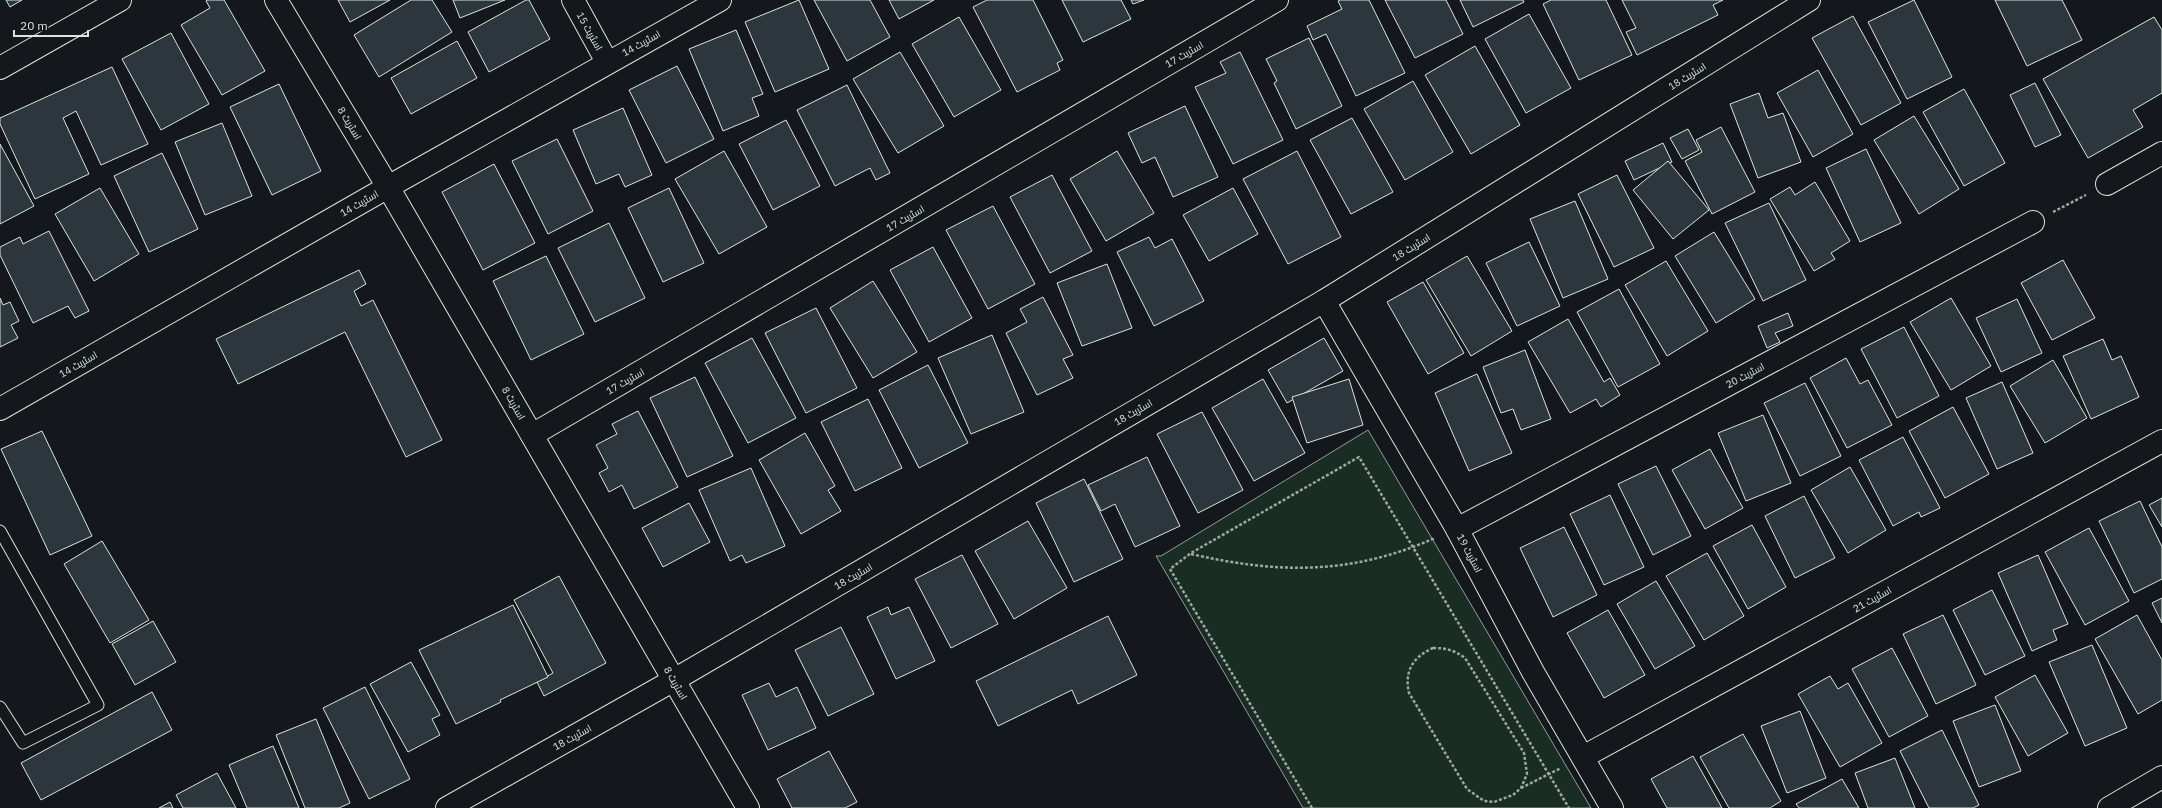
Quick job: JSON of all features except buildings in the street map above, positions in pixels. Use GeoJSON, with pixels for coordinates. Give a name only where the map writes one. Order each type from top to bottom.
{"type":"FeatureCollection","features":[{"type":"Feature","properties":{"kind":"street"},"geometry":{"type":"LineString","coordinates":[[0,68],[120,0]]}},
{"type":"Feature","properties":{"kind":"street","name":"اسٹریٹ 8"},"geometry":{"type":"LineString","coordinates":[[276,0],[388,186],[748,808]]}},
{"type":"Feature","properties":{"kind":"street","name":"اسٹریٹ 15"},"geometry":{"type":"LineString","coordinates":[[572,0],[607,62]]}},
{"type":"Feature","properties":{"kind":"street","name":"اسٹریٹ 14"},"geometry":{"type":"LineString","coordinates":[[0,409],[388,186],[720,0]]}},
{"type":"Feature","properties":{"kind":"street","name":"اسٹریٹ 17"},"geometry":{"type":"LineString","coordinates":[[532,435],[1277,0]]}},
{"type":"Feature","properties":{"kind":"street","name":"اسٹریٹ 18"},"geometry":{"type":"LineString","coordinates":[[447,808],[674,680],[1324,301],[1809,0]]}},
{"type":"Feature","properties":{"kind":"street"},"geometry":{"type":"LineString","coordinates":[[2107,184],[2162,153]]}},
{"type":"Feature","properties":{"kind":"street","name":"اسٹریٹ 20"},"geometry":{"type":"LineString","coordinates":[[1457,529],[2033,222]]}},
{"type":"Feature","properties":{"kind":"street","name":"اسٹریٹ 19"},"geometry":{"type":"LineString","coordinates":[[1324,301],[1457,529],[1533,672],[1612,808]]}},
{"type":"Feature","properties":{"kind":"street","name":"اسٹریٹ 21"},"geometry":{"type":"LineString","coordinates":[[1583,757],[2162,441]]}},
{"type":"Feature","properties":{"kind":"street"},"geometry":{"type":"LineString","coordinates":[[2109,808],[2162,777]]}},
{"type":"Feature","properties":{"kind":"lane"},"geometry":{"type":"LineString","coordinates":[[0,530],[5,550],[98,705],[23,743],[0,708]]}},
{"type":"Feature","properties":{"kind":"path"},"geometry":{"type":"LineString","coordinates":[[2033,222],[2107,184]]}},
{"type":"Feature","properties":{"kind":"path"},"geometry":{"type":"LineString","coordinates":[[1312,808],[1170,569],[1191,553],[1359,457],[1414,547],[1568,808]]}},
{"type":"Feature","properties":{"kind":"path"},"geometry":{"type":"LineString","coordinates":[[1191,553],[1243,564],[1280,568],[1326,567],[1371,560],[1414,547],[1457,529]]}},
{"type":"Feature","properties":{"kind":"path"},"geometry":{"type":"LineString","coordinates":[[1521,788],[1527,774],[1524,753],[1465,658],[1456,652],[1444,648],[1433,648],[1422,653],[1414,660],[1408,670],[1407,682],[1409,693],[1467,789],[1484,801],[1494,802],[1514,795],[1521,788],[1583,757]]}},
{"type":"Feature","properties":{"kind":"green space"},"geometry":{"type":"Polygon","coordinates":[[[1368,430],[1591,808],[1303,808],[1156,556],[1161,556],[1368,430]]]}}]}
